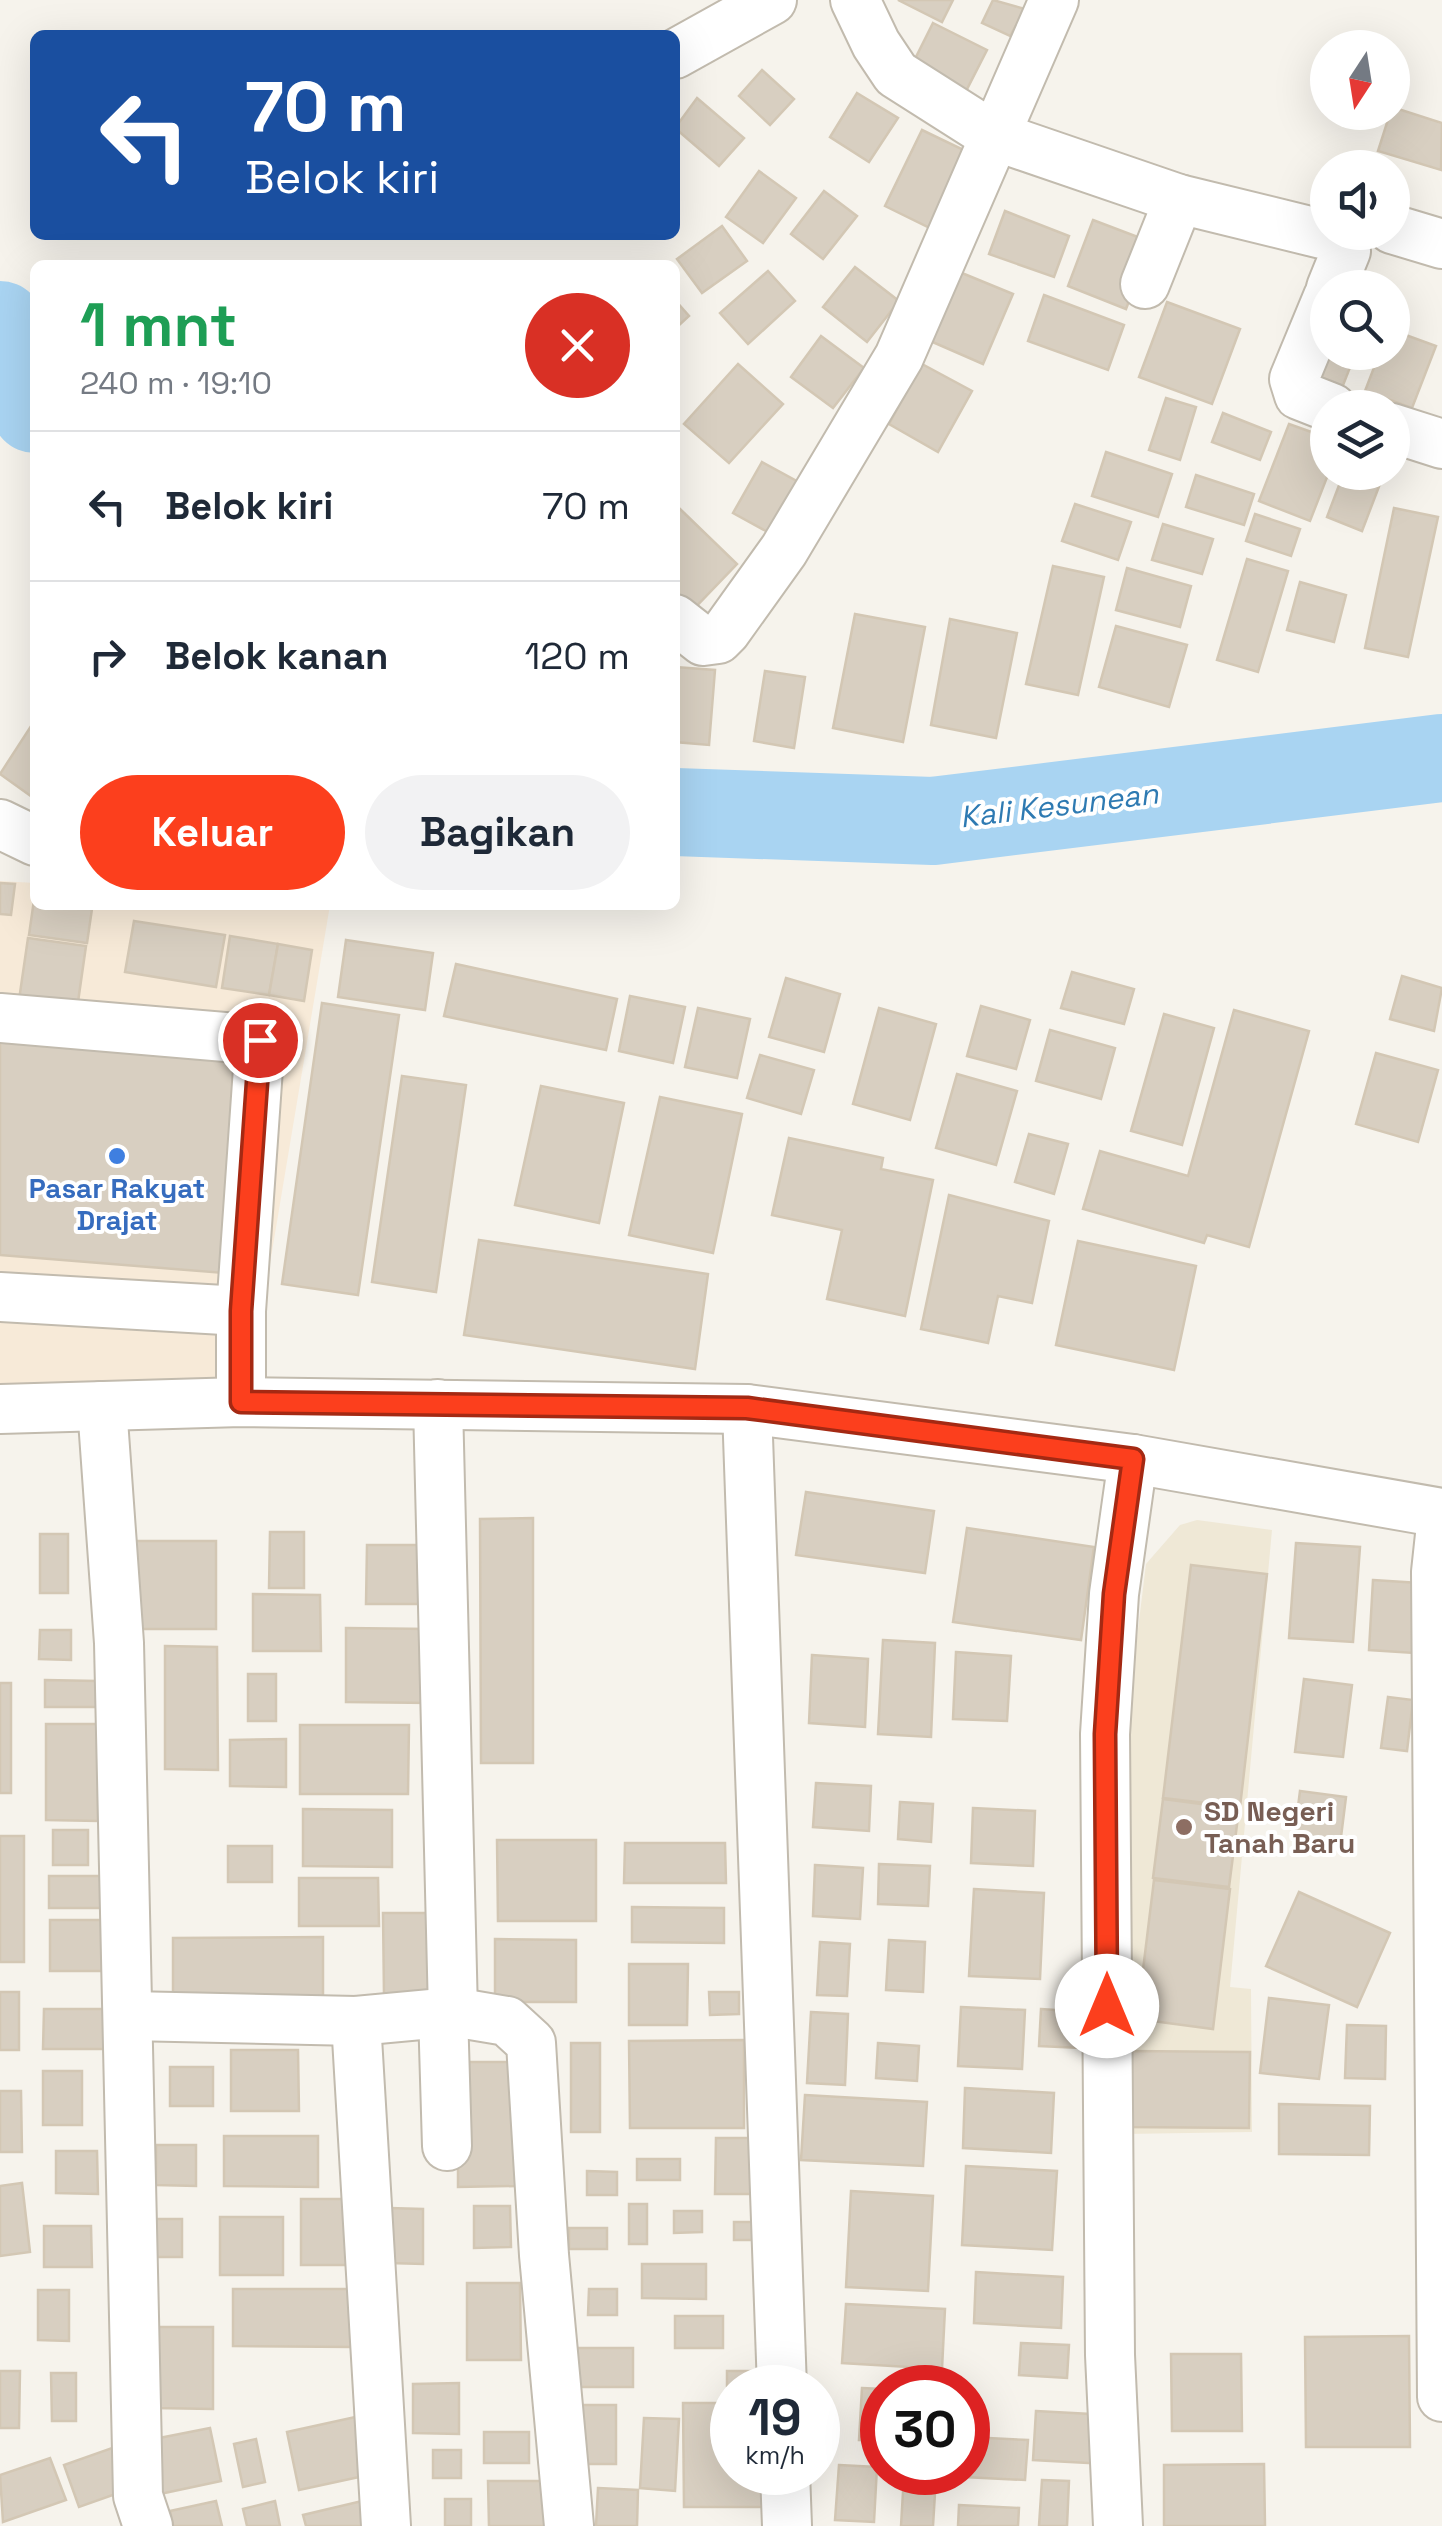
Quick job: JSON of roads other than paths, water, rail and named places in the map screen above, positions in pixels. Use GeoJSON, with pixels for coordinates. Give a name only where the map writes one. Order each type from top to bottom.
{"type":"FeatureCollection","features":[{"type":"Feature","properties":{"kind":"street"},"geometry":{"type":"LineString","coordinates":[[680,51],[772,0]]}},
{"type":"Feature","properties":{"kind":"street"},"geometry":{"type":"LineString","coordinates":[[855,0],[896,74],[992,136],[1179,199],[1330,236],[1345,254]]}},
{"type":"Feature","properties":{"kind":"street"},"geometry":{"type":"LineString","coordinates":[[680,623],[703,641],[718,639],[739,617],[899,358],[1054,0]]}},
{"type":"Feature","properties":{"kind":"street"},"geometry":{"type":"LineString","coordinates":[[1144,284],[1179,199]]}},
{"type":"Feature","properties":{"kind":"street"},"geometry":{"type":"LineString","coordinates":[[1410,234],[1442,244]]}},
{"type":"Feature","properties":{"kind":"street"},"geometry":{"type":"LineString","coordinates":[[1310,340],[1294,379],[1299,395],[1310,399]]}},
{"type":"Feature","properties":{"kind":"street"},"geometry":{"type":"LineString","coordinates":[[1410,434],[1442,444]]}},
{"type":"Feature","properties":{"kind":"street"},"geometry":{"type":"LineString","coordinates":[[0,824],[30,839]]}},
{"type":"Feature","properties":{"kind":"street"},"geometry":{"type":"LineString","coordinates":[[0,1018],[260,1040],[241,1311],[241,1402]]}},
{"type":"Feature","properties":{"kind":"street"},"geometry":{"type":"LineString","coordinates":[[0,1296],[241,1311]]}},
{"type":"Feature","properties":{"kind":"street"},"geometry":{"type":"LineString","coordinates":[[0,1409],[241,1402],[747,1408],[1133,1459],[1442,1515],[1436,1572],[1441,2374]]}},
{"type":"Feature","properties":{"kind":"street"},"geometry":{"type":"LineString","coordinates":[[438,1404],[448,2146]]}},
{"type":"Feature","properties":{"kind":"street"},"geometry":{"type":"LineString","coordinates":[[102,1406],[119,1643],[137,2477],[148,2526]]}},
{"type":"Feature","properties":{"kind":"street"},"geometry":{"type":"LineString","coordinates":[[747,1408],[781,2365]]}},
{"type":"Feature","properties":{"kind":"street"},"geometry":{"type":"LineString","coordinates":[[1118,2526],[1110,2355],[1105,1734],[1114,1594],[1133,1459]]}},
{"type":"Feature","properties":{"kind":"street"},"geometry":{"type":"LineString","coordinates":[[129,2016],[356,2021],[448,2012],[507,2020],[531,2043],[544,2255],[569,2526]]}},
{"type":"Feature","properties":{"kind":"street"},"geometry":{"type":"LineString","coordinates":[[356,2021],[386,2526]]}},
{"type":"Feature","properties":{"kind":"street"},"geometry":{"type":"LineString","coordinates":[[785,2495],[786,2526]]}},
{"type":"Feature","properties":{"kind":"waterway","name":"Kali Kesunean"},"geometry":{"type":"LineString","coordinates":[[0,325],[30,397]]}},
{"type":"Feature","properties":{"kind":"waterway","name":"Kali Kesunean"},"geometry":{"type":"LineString","coordinates":[[680,812],[933,821],[1442,758]]}},
{"type":"Feature","properties":{"kind":"place","name":"Pasar Rakyat Drajat"},"geometry":{"type":"Point","coordinates":[117,1156]}},
{"type":"Feature","properties":{"kind":"place","name":"SD Negeri Tanah Baru"},"geometry":{"type":"Point","coordinates":[1184,1827]}}]}
